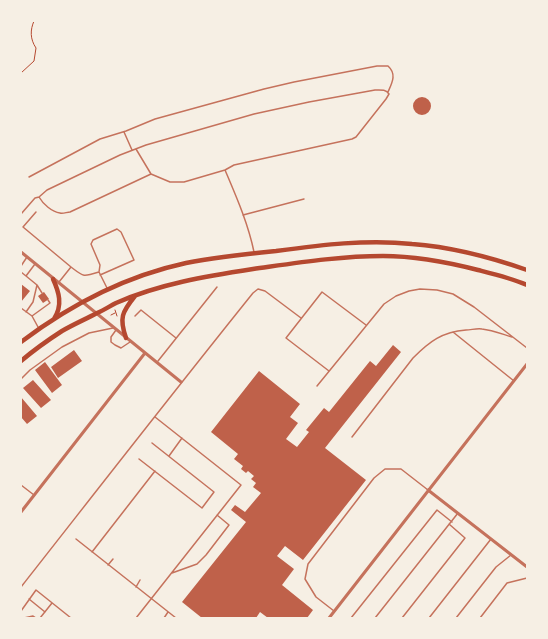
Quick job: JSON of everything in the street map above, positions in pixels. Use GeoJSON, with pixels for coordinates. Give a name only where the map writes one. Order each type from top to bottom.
{"type":"FeatureCollection","features":[{"type":"Feature","properties":{"kind":"main road"},"geometry":{"type":"LineString","coordinates":[[21,342],[54,319],[82,302],[108,289],[138,277],[172,267],[213,258],[369,242],[441,247],[498,260],[527,270]]}},
{"type":"Feature","properties":{"kind":"main road"},"geometry":{"type":"LineString","coordinates":[[21,361],[63,331],[115,303],[158,288],[235,272],[319,260],[384,256],[455,264],[527,285]]}},
{"type":"Feature","properties":{"kind":"main road"},"geometry":{"type":"LineString","coordinates":[[53,279],[57,287],[60,302],[54,319]]}},
{"type":"Feature","properties":{"kind":"main road"},"geometry":{"type":"LineString","coordinates":[[126,338],[122,318],[124,311],[137,295]]}},
{"type":"Feature","properties":{"kind":"street"},"geometry":{"type":"LineString","coordinates":[[21,252],[181,382]]}},
{"type":"Feature","properties":{"kind":"street"},"geometry":{"type":"LineString","coordinates":[[21,512],[145,353]]}},
{"type":"Feature","properties":{"kind":"street"},"geometry":{"type":"LineString","coordinates":[[329,618],[527,364]]}},
{"type":"Feature","properties":{"kind":"street"},"geometry":{"type":"LineString","coordinates":[[428,490],[527,567]]}},
{"type":"Feature","properties":{"kind":"lane"},"geometry":{"type":"LineString","coordinates":[[29,176],[100,140],[156,119],[264,89],[377,66],[388,66],[393,74],[394,80],[386,99],[356,137],[352,139],[234,165],[225,170],[184,182],[170,182],[151,174],[136,149]]}},
{"type":"Feature","properties":{"kind":"lane"},"geometry":{"type":"LineString","coordinates":[[21,214],[35,198],[39,197],[47,190],[132,150],[247,116],[302,103],[375,90],[384,90],[388,92]]}},
{"type":"Feature","properties":{"kind":"lane"},"geometry":{"type":"LineString","coordinates":[[124,132],[132,150]]}},
{"type":"Feature","properties":{"kind":"lane"},"geometry":{"type":"LineString","coordinates":[[225,170],[243,215],[255,253]]}},
{"type":"Feature","properties":{"kind":"lane"},"geometry":{"type":"LineString","coordinates":[[39,197],[42,202],[54,211],[61,214],[66,213],[151,174]]}},
{"type":"Feature","properties":{"kind":"lane"},"geometry":{"type":"LineString","coordinates":[[243,215],[304,199]]}},
{"type":"Feature","properties":{"kind":"lane"},"geometry":{"type":"LineString","coordinates":[[23,227],[36,212]]}},
{"type":"Feature","properties":{"kind":"lane"},"geometry":{"type":"LineString","coordinates":[[21,225],[81,275],[86,276],[99,272]]}},
{"type":"Feature","properties":{"kind":"lane"},"geometry":{"type":"LineString","coordinates":[[100,275],[134,260],[121,232],[117,229],[93,240],[91,244],[100,265],[100,275],[108,289]]}},
{"type":"Feature","properties":{"kind":"lane"},"geometry":{"type":"LineString","coordinates":[[21,266],[27,257]]}},
{"type":"Feature","properties":{"kind":"lane"},"geometry":{"type":"LineString","coordinates":[[26,276],[35,264]]}},
{"type":"Feature","properties":{"kind":"lane"},"geometry":{"type":"LineString","coordinates":[[58,283],[71,267]]}},
{"type":"Feature","properties":{"kind":"lane"},"geometry":{"type":"LineString","coordinates":[[21,272],[37,285],[42,293]]}},
{"type":"Feature","properties":{"kind":"lane"},"geometry":{"type":"LineString","coordinates":[[26,312],[33,302],[37,285]]}},
{"type":"Feature","properties":{"kind":"lane"},"geometry":{"type":"LineString","coordinates":[[156,363],[217,286]]}},
{"type":"Feature","properties":{"kind":"lane"},"geometry":{"type":"LineString","coordinates":[[21,587],[181,382],[253,293],[258,289],[265,291],[301,318]]}},
{"type":"Feature","properties":{"kind":"lane"},"geometry":{"type":"LineString","coordinates":[[317,386],[384,304],[396,296],[409,291],[437,290],[453,294],[474,307],[527,348]]}},
{"type":"Feature","properties":{"kind":"lane"},"geometry":{"type":"LineString","coordinates":[[329,371],[286,338],[301,318],[322,292],[366,325]]}},
{"type":"Feature","properties":{"kind":"lane"},"geometry":{"type":"LineString","coordinates":[[32,316],[50,304],[48,300]]}},
{"type":"Feature","properties":{"kind":"lane"},"geometry":{"type":"LineString","coordinates":[[21,308],[32,316],[39,329]]}},
{"type":"Feature","properties":{"kind":"lane"},"geometry":{"type":"LineString","coordinates":[[135,316],[141,310],[176,338]]}},
{"type":"Feature","properties":{"kind":"lane"},"geometry":{"type":"LineString","coordinates":[[21,379],[30,370],[62,348],[89,333],[114,329],[111,342],[115,346],[121,348],[131,342]]}},
{"type":"Feature","properties":{"kind":"lane"},"geometry":{"type":"LineString","coordinates":[[352,437],[413,358],[434,339],[447,333],[481,329],[514,338]]}},
{"type":"Feature","properties":{"kind":"lane"},"geometry":{"type":"LineString","coordinates":[[453,332],[514,380]]}},
{"type":"Feature","properties":{"kind":"lane"},"geometry":{"type":"LineString","coordinates":[[136,618],[241,485],[155,417]]}},
{"type":"Feature","properties":{"kind":"lane"},"geometry":{"type":"LineString","coordinates":[[168,456],[182,438]]}},
{"type":"Feature","properties":{"kind":"lane"},"geometry":{"type":"LineString","coordinates":[[139,459],[202,508],[214,492],[152,443]]}},
{"type":"Feature","properties":{"kind":"lane"},"geometry":{"type":"LineString","coordinates":[[334,611],[316,596],[305,579],[308,564],[364,490],[374,478],[385,469],[401,469],[428,490]]}},
{"type":"Feature","properties":{"kind":"lane"},"geometry":{"type":"LineString","coordinates":[[92,552],[155,472]]}},
{"type":"Feature","properties":{"kind":"lane"},"geometry":{"type":"LineString","coordinates":[[21,485],[34,495]]}},
{"type":"Feature","properties":{"kind":"lane"},"geometry":{"type":"LineString","coordinates":[[351,618],[437,510],[452,522]]}},
{"type":"Feature","properties":{"kind":"lane"},"geometry":{"type":"LineString","coordinates":[[375,618],[458,513]]}},
{"type":"Feature","properties":{"kind":"lane"},"geometry":{"type":"LineString","coordinates":[[172,573],[197,564],[206,556],[230,525],[217,515]]}},
{"type":"Feature","properties":{"kind":"lane"},"geometry":{"type":"LineString","coordinates":[[402,618],[465,538],[449,524]]}},
{"type":"Feature","properties":{"kind":"lane"},"geometry":{"type":"LineString","coordinates":[[429,618],[491,539]]}},
{"type":"Feature","properties":{"kind":"lane"},"geometry":{"type":"LineString","coordinates":[[76,540],[176,618]]}},
{"type":"Feature","properties":{"kind":"lane"},"geometry":{"type":"LineString","coordinates":[[456,618],[496,567],[511,554]]}},
{"type":"Feature","properties":{"kind":"lane"},"geometry":{"type":"LineString","coordinates":[[108,565],[113,559]]}},
{"type":"Feature","properties":{"kind":"lane"},"geometry":{"type":"LineString","coordinates":[[480,618],[507,583],[527,578]]}},
{"type":"Feature","properties":{"kind":"lane"},"geometry":{"type":"LineString","coordinates":[[136,587],[140,580]]}},
{"type":"Feature","properties":{"kind":"lane"},"geometry":{"type":"LineString","coordinates":[[21,611],[36,590],[71,618]]}},
{"type":"Feature","properties":{"kind":"lane"},"geometry":{"type":"LineString","coordinates":[[29,599],[45,612]]}},
{"type":"Feature","properties":{"kind":"lane"},"geometry":{"type":"LineString","coordinates":[[40,618],[52,603]]}},
{"type":"Feature","properties":{"kind":"lane"},"geometry":{"type":"LineString","coordinates":[[164,618],[168,612]]}},
{"type":"Feature","properties":{"kind":"lane"},"geometry":{"type":"LineString","coordinates":[[24,618],[33,616],[36,618]]}},
{"type":"Feature","properties":{"kind":"path"},"geometry":{"type":"LineString","coordinates":[[21,73],[34,61],[36,48],[32,42],[31,34],[31,27],[34,21]]}},
{"type":"Feature","properties":{"kind":"path"},"geometry":{"type":"LineString","coordinates":[[115,310],[118,319]]}},
{"type":"Feature","properties":{"kind":"path"},"geometry":{"type":"LineString","coordinates":[[111,315],[116,312]]}},
{"type":"Feature","properties":{"kind":"building"},"geometry":{"type":"Polygon","coordinates":[[[418,97],[426,97],[431,102],[429,113],[426,115],[418,115],[413,110],[413,102],[418,97]]]}},
{"type":"Feature","properties":{"kind":"building"},"geometry":{"type":"Polygon","coordinates":[[[21,284],[30,291],[21,302],[21,284]]]}},
{"type":"Feature","properties":{"kind":"building"},"geometry":{"type":"Polygon","coordinates":[[[44,292],[49,299],[43,303],[38,296],[44,292]]]}},
{"type":"Feature","properties":{"kind":"building"},"geometry":{"type":"Polygon","coordinates":[[[393,345],[401,352],[325,448],[366,480],[303,560],[285,546],[277,556],[294,569],[282,585],[313,610],[307,618],[268,618],[260,612],[256,618],[202,618],[182,602],[246,522],[231,510],[235,505],[245,512],[261,493],[253,487],[256,483],[251,479],[254,476],[248,471],[246,473],[241,469],[243,466],[234,459],[238,454],[211,432],[259,371],[300,404],[290,417],[298,423],[286,439],[297,447],[309,432],[306,430],[324,408],[329,412],[370,361],[376,366],[393,345]]]}},
{"type":"Feature","properties":{"kind":"building"},"geometry":{"type":"Polygon","coordinates":[[[74,350],[82,361],[58,378],[51,367],[74,350]]]}},
{"type":"Feature","properties":{"kind":"building"},"geometry":{"type":"Polygon","coordinates":[[[45,362],[62,385],[52,393],[35,370],[45,362]]]}},
{"type":"Feature","properties":{"kind":"building"},"geometry":{"type":"Polygon","coordinates":[[[33,380],[51,400],[41,408],[23,388],[33,380]]]}},
{"type":"Feature","properties":{"kind":"building"},"geometry":{"type":"Polygon","coordinates":[[[21,397],[37,416],[27,424],[21,417],[21,397]]]}}]}
